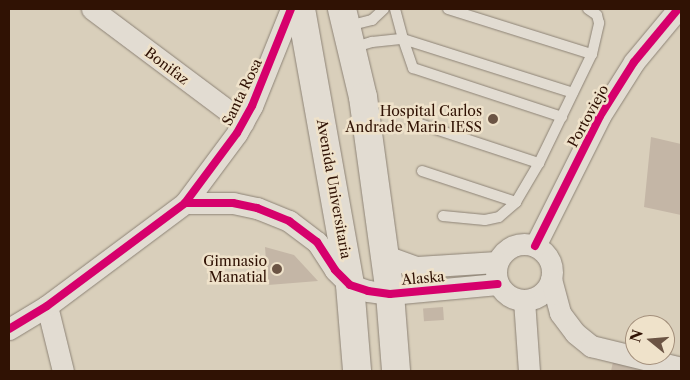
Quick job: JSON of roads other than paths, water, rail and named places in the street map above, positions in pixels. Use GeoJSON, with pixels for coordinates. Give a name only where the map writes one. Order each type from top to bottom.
{"type":"FeatureCollection","features":[{"type":"Feature","properties":{"kind":"main road","name":"Avenida Universitaria"},"geometry":{"type":"LineString","coordinates":[[301,9],[350,285],[357,371]]}},
{"type":"Feature","properties":{"kind":"main road"},"geometry":{"type":"LineString","coordinates":[[347,28],[362,97],[386,256],[396,371]]}},
{"type":"Feature","properties":{"kind":"street","name":"Bonifaz"},"geometry":{"type":"LineString","coordinates":[[92,9],[244,122]]}},
{"type":"Feature","properties":{"kind":"street","name":"Santa Rosa"},"geometry":{"type":"LineString","coordinates":[[9,329],[47,306],[185,203],[244,122],[276,52],[291,9]]}},
{"type":"Feature","properties":{"kind":"street","name":"Portoviejo"},"geometry":{"type":"LineString","coordinates":[[536,246],[600,116],[634,62],[678,9]]}},
{"type":"Feature","properties":{"kind":"street"},"geometry":{"type":"LineString","coordinates":[[185,203],[233,203],[257,208],[289,221],[317,242],[335,270],[350,285]]}},
{"type":"Feature","properties":{"kind":"street"},"geometry":{"type":"LineString","coordinates":[[551,279],[541,294],[524,300],[508,296],[498,284],[498,262],[509,248],[527,244],[536,246],[549,259],[551,279],[560,313],[575,333],[591,346],[681,368]]}},
{"type":"Feature","properties":{"kind":"street","name":"Alaska"},"geometry":{"type":"LineString","coordinates":[[386,256],[417,267],[498,262]]}},
{"type":"Feature","properties":{"kind":"street","name":"Alaska"},"geometry":{"type":"LineString","coordinates":[[350,285],[390,294],[498,284]]}},
{"type":"Feature","properties":{"kind":"street"},"geometry":{"type":"LineString","coordinates":[[524,300],[529,371]]}},
{"type":"Feature","properties":{"kind":"street"},"geometry":{"type":"LineString","coordinates":[[47,306],[63,371]]}},
{"type":"Feature","properties":{"kind":"lane"},"geometry":{"type":"LineString","coordinates":[[347,28],[372,20],[384,9]]}},
{"type":"Feature","properties":{"kind":"lane"},"geometry":{"type":"LineString","coordinates":[[395,9],[413,68],[562,117]]}},
{"type":"Feature","properties":{"kind":"lane"},"geometry":{"type":"LineString","coordinates":[[448,9],[592,54]]}},
{"type":"Feature","properties":{"kind":"lane"},"geometry":{"type":"LineString","coordinates":[[443,216],[485,220],[499,217],[516,202],[539,163],[592,54],[599,23],[597,16],[588,9]]}},
{"type":"Feature","properties":{"kind":"lane"},"geometry":{"type":"LineString","coordinates":[[347,28],[372,42],[403,39],[573,93]]}},
{"type":"Feature","properties":{"kind":"lane"},"geometry":{"type":"LineString","coordinates":[[411,121],[539,163]]}},
{"type":"Feature","properties":{"kind":"lane"},"geometry":{"type":"LineString","coordinates":[[422,171],[516,202]]}},
{"type":"Feature","properties":{"kind":"place","name":"Hospital Carlos Andrade Marin IESS"},"geometry":{"type":"Point","coordinates":[493,119]}},
{"type":"Feature","properties":{"kind":"place","name":"Gimnasio Manatial"},"geometry":{"type":"Point","coordinates":[277,269]}}]}
